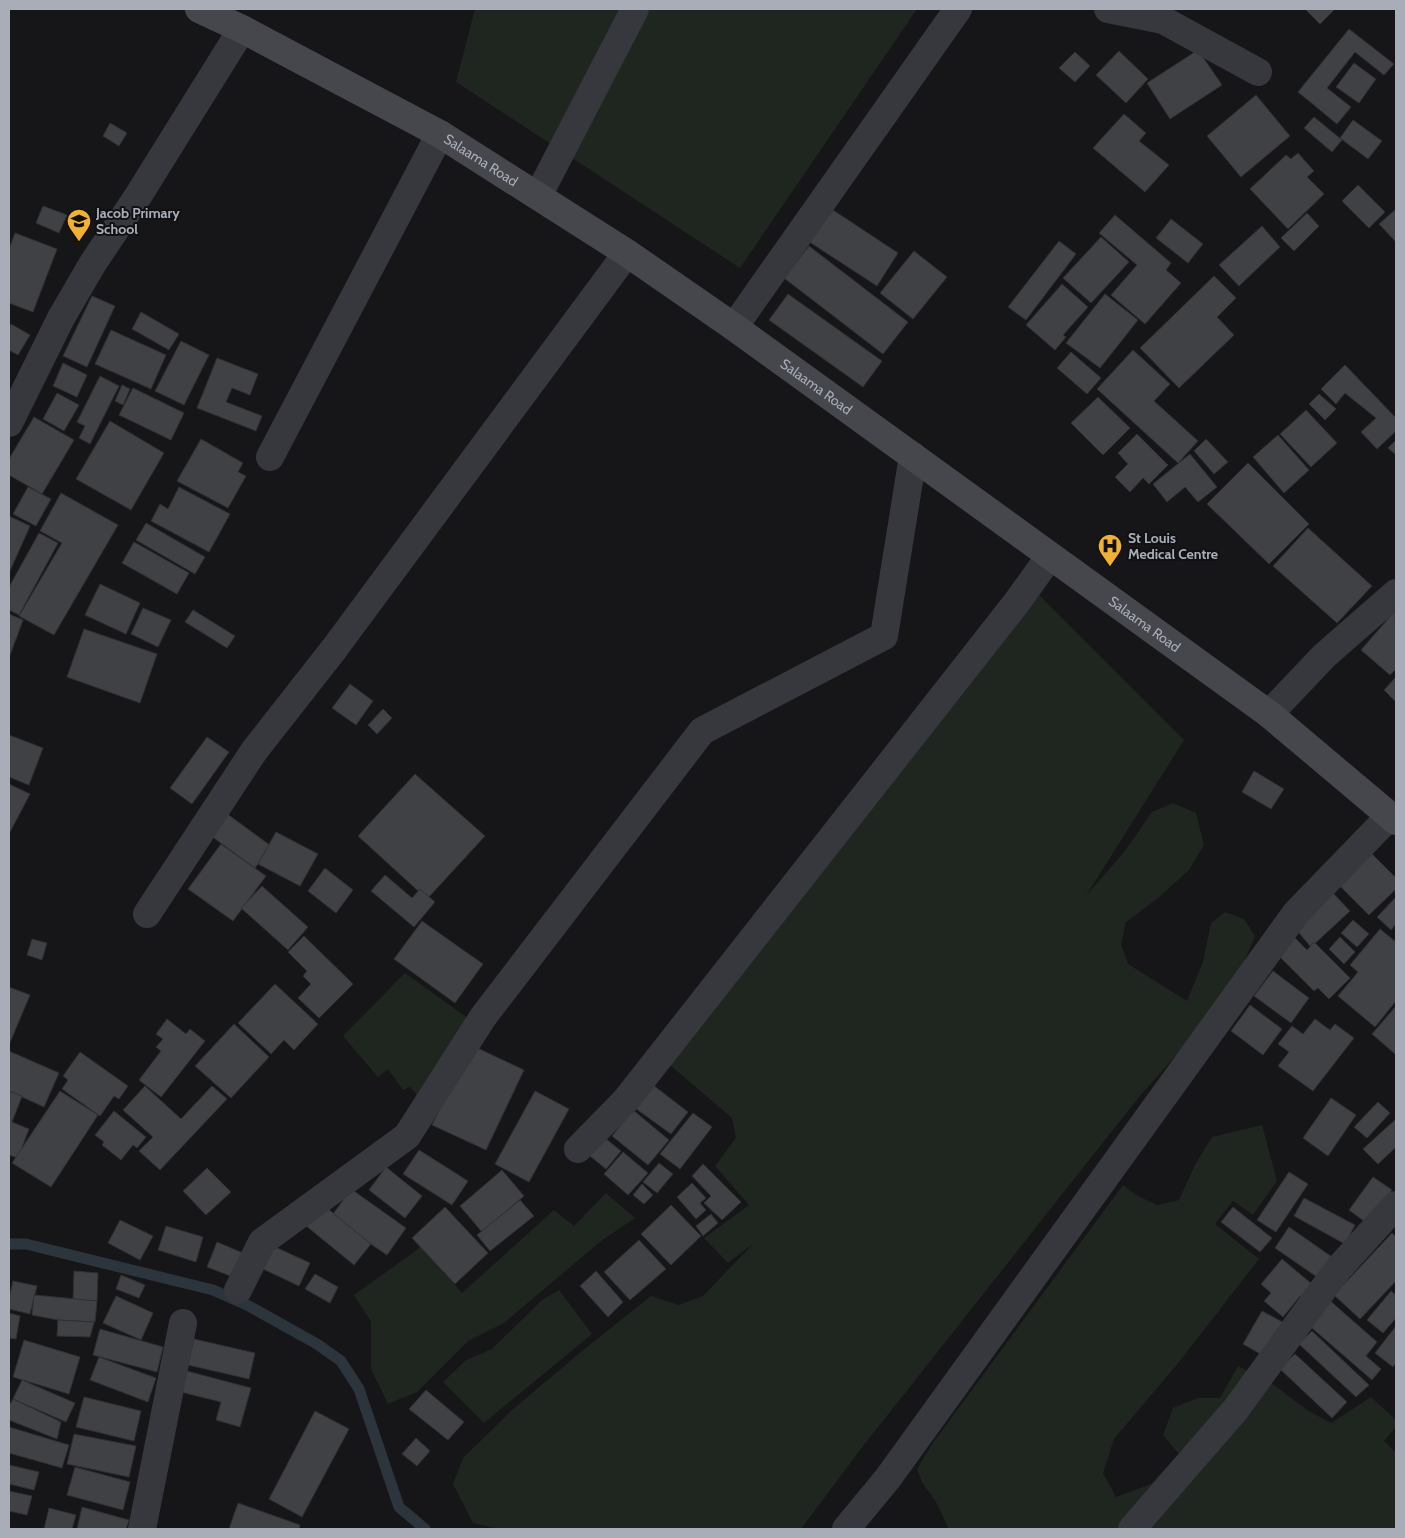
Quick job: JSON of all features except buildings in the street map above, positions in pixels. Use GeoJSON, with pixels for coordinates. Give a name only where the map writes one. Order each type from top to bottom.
{"type":"FeatureCollection","features":[{"type":"Feature","properties":{"kind":"main road","name":"Salaama Road"},"geometry":{"type":"LineString","coordinates":[[199,9],[242,29],[440,134],[627,253],[734,327],[1269,714],[1393,818]]}},
{"type":"Feature","properties":{"kind":"street"},"geometry":{"type":"LineString","coordinates":[[538,196],[635,9]]}},
{"type":"Feature","properties":{"kind":"street"},"geometry":{"type":"LineString","coordinates":[[734,327],[958,9]]}},
{"type":"Feature","properties":{"kind":"street"},"geometry":{"type":"LineString","coordinates":[[1108,9],[1163,20],[1258,72]]}},
{"type":"Feature","properties":{"kind":"street"},"geometry":{"type":"LineString","coordinates":[[9,423],[61,318],[93,263],[138,196],[242,29]]}},
{"type":"Feature","properties":{"kind":"street"},"geometry":{"type":"LineString","coordinates":[[270,457],[440,134]]}},
{"type":"Feature","properties":{"kind":"street"},"geometry":{"type":"LineString","coordinates":[[148,914],[254,751],[334,649],[627,253]]}},
{"type":"Feature","properties":{"kind":"street"},"geometry":{"type":"LineString","coordinates":[[238,1290],[262,1242],[407,1136],[483,1017],[702,731],[884,636],[913,456]]}},
{"type":"Feature","properties":{"kind":"street"},"geometry":{"type":"LineString","coordinates":[[578,1148],[626,1100],[1017,602],[1050,556]]}},
{"type":"Feature","properties":{"kind":"street"},"geometry":{"type":"LineString","coordinates":[[1269,714],[1324,656],[1396,593]]}},
{"type":"Feature","properties":{"kind":"street"},"geometry":{"type":"LineString","coordinates":[[846,1529],[888,1478],[1296,913],[1393,818]]}},
{"type":"Feature","properties":{"kind":"street"},"geometry":{"type":"LineString","coordinates":[[1132,1529],[1236,1409],[1321,1292],[1396,1205]]}},
{"type":"Feature","properties":{"kind":"street"},"geometry":{"type":"LineString","coordinates":[[142,1529],[183,1323]]}},
{"type":"Feature","properties":{"kind":"shaded area"},"geometry":{"type":"Polygon","coordinates":[[[475,9],[917,9],[740,268],[456,82],[475,9]]]}},
{"type":"Feature","properties":{"kind":"shaded area"},"geometry":{"type":"Polygon","coordinates":[[[1035,591],[1184,740],[1086,896],[1125,851],[1152,812],[1173,803],[1196,813],[1204,845],[1189,870],[1158,898],[1126,922],[1121,944],[1128,964],[1187,1001],[1203,962],[1211,923],[1225,912],[1244,919],[1255,936],[1244,962],[1185,1045],[1139,1097],[860,1450],[801,1529],[499,1529],[473,1523],[453,1484],[463,1458],[512,1410],[651,1296],[679,1305],[703,1296],[754,1243],[728,1263],[704,1238],[749,1205],[715,1166],[736,1138],[732,1118],[670,1065],[1035,591]]]}},
{"type":"Feature","properties":{"kind":"shaded area"},"geometry":{"type":"Polygon","coordinates":[[[405,973],[476,1024],[430,1109],[410,1087],[403,1090],[388,1069],[378,1077],[343,1036],[405,973]]]}},
{"type":"Feature","properties":{"kind":"shaded area"},"geometry":{"type":"Polygon","coordinates":[[[1262,1125],[1277,1181],[1253,1215],[1233,1201],[1215,1224],[1259,1259],[1179,1362],[1114,1439],[1103,1473],[1116,1497],[1151,1484],[1179,1454],[1163,1435],[1173,1408],[1198,1398],[1220,1398],[1238,1366],[1274,1385],[1307,1410],[1331,1423],[1371,1397],[1396,1420],[1396,1427],[1384,1441],[1396,1453],[1396,1529],[949,1529],[936,1502],[922,1482],[917,1469],[932,1444],[1123,1185],[1136,1195],[1157,1205],[1179,1200],[1196,1163],[1212,1137],[1262,1125]]]}},
{"type":"Feature","properties":{"kind":"shaded area"},"geometry":{"type":"Polygon","coordinates":[[[606,1193],[635,1218],[601,1241],[504,1323],[468,1341],[417,1392],[388,1404],[371,1369],[371,1322],[354,1295],[421,1246],[462,1293],[554,1210],[574,1226],[606,1193]]]}},
{"type":"Feature","properties":{"kind":"shaded area"},"geometry":{"type":"Polygon","coordinates":[[[559,1290],[592,1334],[484,1423],[443,1382],[466,1360],[492,1349],[542,1300],[559,1290]]]}},
{"type":"Feature","properties":{"kind":"waterway"},"geometry":{"type":"LineString","coordinates":[[9,1244],[26,1244],[213,1290],[247,1305],[317,1344],[341,1361],[359,1389],[399,1507],[425,1529]]}},
{"type":"Feature","properties":{"kind":"place","name":"Jacob Primary School"},"geometry":{"type":"Point","coordinates":[79,242]}},
{"type":"Feature","properties":{"kind":"place","name":"St Louis Medical Centre"},"geometry":{"type":"Point","coordinates":[1110,567]}}]}
